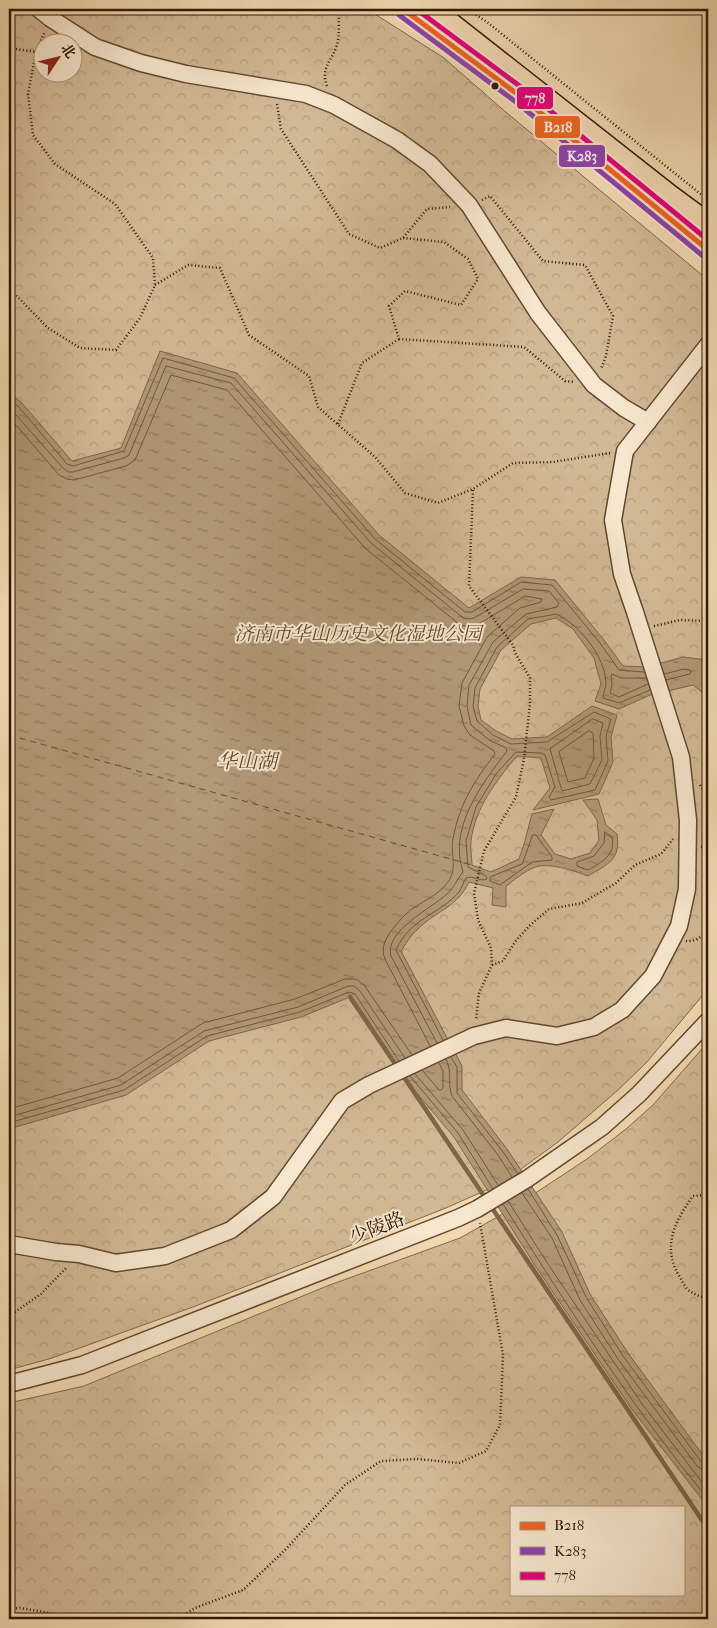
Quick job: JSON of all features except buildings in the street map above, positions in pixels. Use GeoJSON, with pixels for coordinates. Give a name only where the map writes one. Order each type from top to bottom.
{"type":"FeatureCollection","features":[{"type":"Feature","properties":{"kind":"main road"},"geometry":{"type":"LineString","coordinates":[[432,9],[708,224]]}},
{"type":"Feature","properties":{"kind":"street"},"geometry":{"type":"LineString","coordinates":[[404,9],[517,92],[708,250]]}},
{"type":"Feature","properties":{"kind":"street"},"geometry":{"type":"LineString","coordinates":[[45,13],[95,47],[186,74],[306,94],[334,105],[397,140],[430,164],[469,205],[538,313],[594,384],[624,408],[648,422]]}},
{"type":"Feature","properties":{"kind":"street"},"geometry":{"type":"LineString","coordinates":[[9,1244],[79,1254],[116,1263],[165,1256],[231,1230],[273,1197],[342,1101],[369,1085],[474,1036],[506,1028],[557,1036],[594,1027],[622,1010],[653,976],[679,926],[687,889],[688,820],[681,757],[622,574],[613,520],[625,450],[708,345]]}},
{"type":"Feature","properties":{"kind":"street","name":"少陵路"},"geometry":{"type":"LineString","coordinates":[[9,1384],[82,1365],[449,1222],[477,1209],[527,1179],[602,1128],[639,1094],[708,1021]]}},
{"type":"Feature","properties":{"kind":"path"},"geometry":{"type":"LineString","coordinates":[[334,105],[324,79],[326,67],[337,44],[339,9]]}},
{"type":"Feature","properties":{"kind":"path"},"geometry":{"type":"LineString","coordinates":[[467,9],[494,28],[708,200]]}},
{"type":"Feature","properties":{"kind":"path"},"geometry":{"type":"LineString","coordinates":[[41,32],[45,13]]}},
{"type":"Feature","properties":{"kind":"path"},"geometry":{"type":"LineString","coordinates":[[9,48],[32,51]]}},
{"type":"Feature","properties":{"kind":"path"},"geometry":{"type":"LineString","coordinates":[[9,288],[48,328],[80,348],[116,350],[140,318],[155,285],[153,258],[115,204],[54,164],[33,135],[28,94],[32,73]]}},
{"type":"Feature","properties":{"kind":"path"},"geometry":{"type":"LineString","coordinates":[[275,88],[281,129],[349,234],[380,248],[402,238],[427,209],[469,205],[490,196],[543,261],[585,265],[613,316],[606,356],[594,384],[565,381],[524,347],[399,339],[362,363],[338,424]]}},
{"type":"Feature","properties":{"kind":"path"},"geometry":{"type":"LineString","coordinates":[[399,339],[389,306],[405,291],[461,305],[478,279],[468,259],[444,242],[402,238]]}},
{"type":"Feature","properties":{"kind":"path"},"geometry":{"type":"LineString","coordinates":[[155,285],[188,265],[220,268],[249,335],[309,376],[318,407],[375,457],[405,493],[438,504],[472,489],[513,463],[553,462],[625,450]]}},
{"type":"Feature","properties":{"kind":"path"},"geometry":{"type":"LineString","coordinates":[[472,489],[469,586],[513,645],[514,653],[530,678],[530,704],[524,759],[516,798],[484,851],[474,893],[478,920],[491,948],[492,965],[479,993],[474,1036]]}},
{"type":"Feature","properties":{"kind":"path"},"geometry":{"type":"LineString","coordinates":[[640,629],[680,620],[708,621]]}},
{"type":"Feature","properties":{"kind":"path"},"geometry":{"type":"LineString","coordinates":[[492,965],[503,961],[514,942],[549,909],[582,903],[616,883],[635,864],[662,854],[688,820]]}},
{"type":"Feature","properties":{"kind":"path"},"geometry":{"type":"LineString","coordinates":[[708,1195],[693,1196],[673,1229],[670,1249],[676,1271],[688,1291],[708,1299]]}},
{"type":"Feature","properties":{"kind":"path"},"geometry":{"type":"LineString","coordinates":[[178,1619],[195,1608],[243,1590],[285,1550],[345,1485],[381,1461],[417,1459],[460,1463],[486,1452],[500,1425],[503,1355],[477,1209]]}},
{"type":"Feature","properties":{"kind":"path"},"geometry":{"type":"LineString","coordinates":[[9,1316],[41,1294],[79,1254]]}},
{"type":"Feature","properties":{"kind":"path"},"geometry":{"type":"LineString","coordinates":[[9,1609],[20,1608],[86,1619]]}},
{"type":"Feature","properties":{"kind":"green space","name":"济南市华山历史文化湿地公园"},"geometry":{"type":"Polygon","coordinates":[[[9,9],[367,9],[444,58],[501,108],[708,280],[708,989],[646,1063],[618,1090],[558,1142],[502,1183],[446,1208],[193,1307],[52,1358],[9,1370],[9,9]]]}},
{"type":"Feature","properties":{"kind":"green space"},"geometry":{"type":"Polygon","coordinates":[[[708,1042],[708,1619],[9,1619],[9,1403],[84,1386],[327,1286],[460,1238],[508,1211],[587,1159],[653,1105],[708,1042]]]}},
{"type":"Feature","properties":{"kind":"water","name":"华山湖"},"geometry":{"type":"Polygon","coordinates":[[[160,351],[237,373],[379,535],[469,608],[521,577],[555,580],[623,666],[647,667],[683,657],[708,660],[708,697],[693,685],[650,695],[619,709],[595,701],[601,684],[594,658],[573,629],[556,618],[531,624],[501,650],[480,689],[478,706],[481,720],[496,731],[512,739],[547,737],[592,706],[617,715],[611,737],[613,762],[599,794],[533,810],[550,788],[541,758],[517,756],[494,785],[477,817],[471,841],[472,865],[491,872],[519,859],[532,814],[554,809],[541,835],[555,854],[571,859],[590,853],[599,840],[597,820],[583,800],[598,799],[606,825],[617,834],[617,850],[612,860],[588,876],[553,866],[539,866],[529,870],[506,886],[506,907],[492,905],[493,888],[469,882],[454,902],[428,920],[410,937],[401,951],[462,1066],[462,1090],[507,1149],[562,1232],[590,1294],[628,1353],[708,1462],[708,1507],[633,1411],[536,1267],[454,1137],[409,1084],[350,997],[301,1017],[209,1041],[126,1095],[9,1129],[9,393],[21,402],[72,461],[121,448],[160,351]]]}},
{"type":"Feature","properties":{"kind":"waterway"},"geometry":{"type":"LineString","coordinates":[[350,997],[486,1199]]}},
{"type":"Feature","properties":{"kind":"waterway"},"geometry":{"type":"LineString","coordinates":[[490,1205],[708,1529]]}},
{"type":"Feature","properties":{"kind":"ferry route"},"geometry":{"type":"LineString","coordinates":[[9,735],[472,865]]}},
{"type":"Feature","properties":{"kind":"transit line","name":"B218"},"geometry":{"type":"LineString","coordinates":[[403,9],[520,96],[708,250]]}},
{"type":"Feature","properties":{"kind":"transit line","name":"778"},"geometry":{"type":"LineString","coordinates":[[416,9],[525,90],[708,240]]}},
{"type":"Feature","properties":{"kind":"transit line","name":"K283"},"geometry":{"type":"LineString","coordinates":[[399,15],[516,102],[703,256]]}}]}
